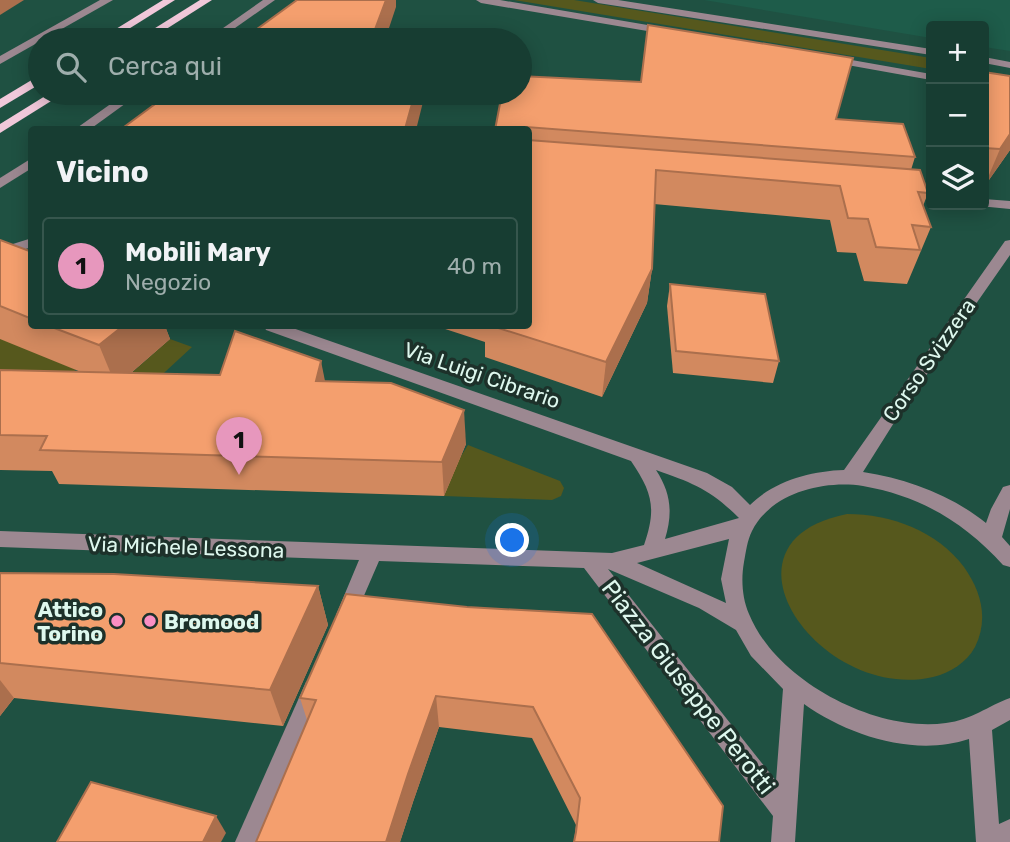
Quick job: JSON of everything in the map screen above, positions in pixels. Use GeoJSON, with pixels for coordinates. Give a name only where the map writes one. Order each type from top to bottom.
{"type":"FeatureCollection","features":[{"type":"Feature","properties":{"kind":"main road"},"geometry":{"type":"LineString","coordinates":[[124,28],[170,0]]}},
{"type":"Feature","properties":{"kind":"main road"},"geometry":{"type":"LineString","coordinates":[[161,28],[206,0]]}},
{"type":"Feature","properties":{"kind":"main road"},"geometry":{"type":"LineString","coordinates":[[0,104],[28,86]]}},
{"type":"Feature","properties":{"kind":"main road"},"geometry":{"type":"LineString","coordinates":[[0,129],[39,105]]}},
{"type":"Feature","properties":{"kind":"street"},"geometry":{"type":"LineString","coordinates":[[58,28],[108,0]]}},
{"type":"Feature","properties":{"kind":"street"},"geometry":{"type":"LineString","coordinates":[[229,28],[270,0]]}},
{"type":"Feature","properties":{"kind":"street"},"geometry":{"type":"LineString","coordinates":[[481,0],[686,35]]}},
{"type":"Feature","properties":{"kind":"street"},"geometry":{"type":"LineString","coordinates":[[598,0],[926,51]]}},
{"type":"Feature","properties":{"kind":"street"},"geometry":{"type":"LineString","coordinates":[[0,61],[28,45]]}},
{"type":"Feature","properties":{"kind":"street"},"geometry":{"type":"LineString","coordinates":[[822,58],[926,75]]}},
{"type":"Feature","properties":{"kind":"street"},"geometry":{"type":"LineString","coordinates":[[989,61],[1010,65]]}},
{"type":"Feature","properties":{"kind":"street"},"geometry":{"type":"LineString","coordinates":[[86,126],[116,105]]}},
{"type":"Feature","properties":{"kind":"street"},"geometry":{"type":"LineString","coordinates":[[4,178],[28,164]]}},
{"type":"Feature","properties":{"kind":"street"},"geometry":{"type":"LineString","coordinates":[[989,203],[1010,205]]}},
{"type":"Feature","properties":{"kind":"street"},"geometry":{"type":"LineString","coordinates":[[0,253],[28,243]]}},
{"type":"Feature","properties":{"kind":"street","name":"Corso Svizzera"},"geometry":{"type":"LineString","coordinates":[[849,477],[1010,244]]}},
{"type":"Feature","properties":{"kind":"street","name":"Via Luigi Cibrario"},"geometry":{"type":"LineString","coordinates":[[281,329],[700,478],[725,492],[746,522]]}},
{"type":"Feature","properties":{"kind":"street"},"geometry":{"type":"LineString","coordinates":[[636,454],[654,480],[664,506],[661,526],[651,552]]}},
{"type":"Feature","properties":{"kind":"street"},"geometry":{"type":"LineString","coordinates":[[1010,559],[992,537],[960,512],[923,493],[886,482],[849,477],[819,480],[792,487],[768,499],[746,522],[731,555],[731,587],[741,623],[762,656],[794,687],[837,714],[886,731],[936,735],[980,726],[1010,708]]}},
{"type":"Feature","properties":{"kind":"street"},"geometry":{"type":"LineString","coordinates":[[992,537],[1000,509],[1010,492]]}},
{"type":"Feature","properties":{"kind":"street","name":"Via Michele Lessona"},"geometry":{"type":"LineString","coordinates":[[0,539],[601,561],[651,552],[746,522]]}},
{"type":"Feature","properties":{"kind":"street"},"geometry":{"type":"LineString","coordinates":[[335,638],[372,554]]}},
{"type":"Feature","properties":{"kind":"street","name":"Via Michele Lessona"},"geometry":{"type":"LineString","coordinates":[[601,561],[706,602],[741,623]]}},
{"type":"Feature","properties":{"kind":"street","name":"Piazza Giuseppe Perotti"},"geometry":{"type":"LineString","coordinates":[[601,561],[785,812]]}},
{"type":"Feature","properties":{"kind":"street"},"geometry":{"type":"LineString","coordinates":[[247,842],[324,664]]}},
{"type":"Feature","properties":{"kind":"street"},"geometry":{"type":"LineString","coordinates":[[783,842],[794,687]]}},
{"type":"Feature","properties":{"kind":"street"},"geometry":{"type":"LineString","coordinates":[[980,726],[988,842]]}},
{"type":"Feature","properties":{"kind":"street"},"geometry":{"type":"LineString","coordinates":[[995,842],[1010,831]]}},
{"type":"Feature","properties":{"kind":"shaded area"},"geometry":{"type":"Polygon","coordinates":[[[514,0],[574,0],[926,57],[926,68],[514,0]]]}},
{"type":"Feature","properties":{"kind":"shaded area"},"geometry":{"type":"Polygon","coordinates":[[[704,0],[1010,0],[1010,51],[989,48],[989,21],[926,21],[926,37],[704,0]]]}},
{"type":"Feature","properties":{"kind":"shaded area"},"geometry":{"type":"Polygon","coordinates":[[[0,338],[75,369],[70,398],[0,405],[0,338]]]}},
{"type":"Feature","properties":{"kind":"shaded area"},"geometry":{"type":"Polygon","coordinates":[[[170,339],[192,347],[126,408],[93,407],[170,339]]]}},
{"type":"Feature","properties":{"kind":"shaded area"},"geometry":{"type":"Polygon","coordinates":[[[468,445],[560,481],[564,488],[561,496],[552,500],[444,496],[458,461],[468,445]]]}},
{"type":"Feature","properties":{"kind":"shaded area"},"geometry":{"type":"Polygon","coordinates":[[[847,514],[880,517],[912,527],[941,544],[964,567],[979,595],[982,626],[975,647],[957,666],[933,677],[891,679],[852,666],[819,644],[795,616],[782,585],[785,555],[805,530],[847,514]]]}},
{"type":"Feature","properties":{"kind":"building"},"geometry":{"type":"Polygon","coordinates":[[[297,0],[386,0],[376,28],[258,28],[297,0]]]}},
{"type":"Feature","properties":{"kind":"building"},"geometry":{"type":"Polygon","coordinates":[[[648,25],[853,58],[836,119],[903,124],[915,157],[532,126],[496,126],[500,105],[532,105],[532,77],[641,82],[648,25]]]}},
{"type":"Feature","properties":{"kind":"building"},"geometry":{"type":"Polygon","coordinates":[[[989,73],[1010,76],[1010,134],[1000,149],[989,148],[989,73]]]}},
{"type":"Feature","properties":{"kind":"building"},"geometry":{"type":"Polygon","coordinates":[[[154,105],[412,105],[406,126],[125,126],[154,105]]]}},
{"type":"Feature","properties":{"kind":"building"},"geometry":{"type":"Polygon","coordinates":[[[532,140],[920,170],[926,187],[926,193],[918,192],[931,227],[912,225],[920,250],[876,247],[868,219],[848,218],[840,186],[656,170],[652,269],[606,362],[502,329],[532,329],[532,140]]]}},
{"type":"Feature","properties":{"kind":"building"},"geometry":{"type":"Polygon","coordinates":[[[0,240],[28,250],[28,317],[0,306],[0,240]]]}},
{"type":"Feature","properties":{"kind":"building"},"geometry":{"type":"Polygon","coordinates":[[[670,284],[765,294],[779,361],[676,351],[670,284]]]}},
{"type":"Feature","properties":{"kind":"building"},"geometry":{"type":"Polygon","coordinates":[[[57,329],[119,329],[99,345],[57,329]]]}},
{"type":"Feature","properties":{"kind":"building"},"geometry":{"type":"Polygon","coordinates":[[[235,331],[321,361],[316,381],[391,383],[464,410],[442,462],[40,450],[47,436],[0,435],[0,370],[220,375],[235,331]]]}},
{"type":"Feature","properties":{"kind":"building"},"geometry":{"type":"Polygon","coordinates":[[[0,573],[114,574],[318,586],[270,690],[0,663],[0,573]]]}},
{"type":"Feature","properties":{"kind":"building"},"geometry":{"type":"Polygon","coordinates":[[[346,594],[467,607],[592,614],[723,806],[719,842],[574,842],[580,798],[533,707],[436,696],[386,842],[256,842],[316,700],[300,698],[346,594]]]}},
{"type":"Feature","properties":{"kind":"building"},"geometry":{"type":"Polygon","coordinates":[[[91,782],[216,816],[203,842],[57,842],[91,782]]]}},
{"type":"Feature","properties":{"kind":"place","name":"Mobili Mary"},"geometry":{"type":"Point","coordinates":[239,475]}},
{"type":"Feature","properties":{"kind":"place","name":"Attico Torino"},"geometry":{"type":"Point","coordinates":[117,621]}},
{"type":"Feature","properties":{"kind":"place","name":"Bromood"},"geometry":{"type":"Point","coordinates":[150,621]}}]}
